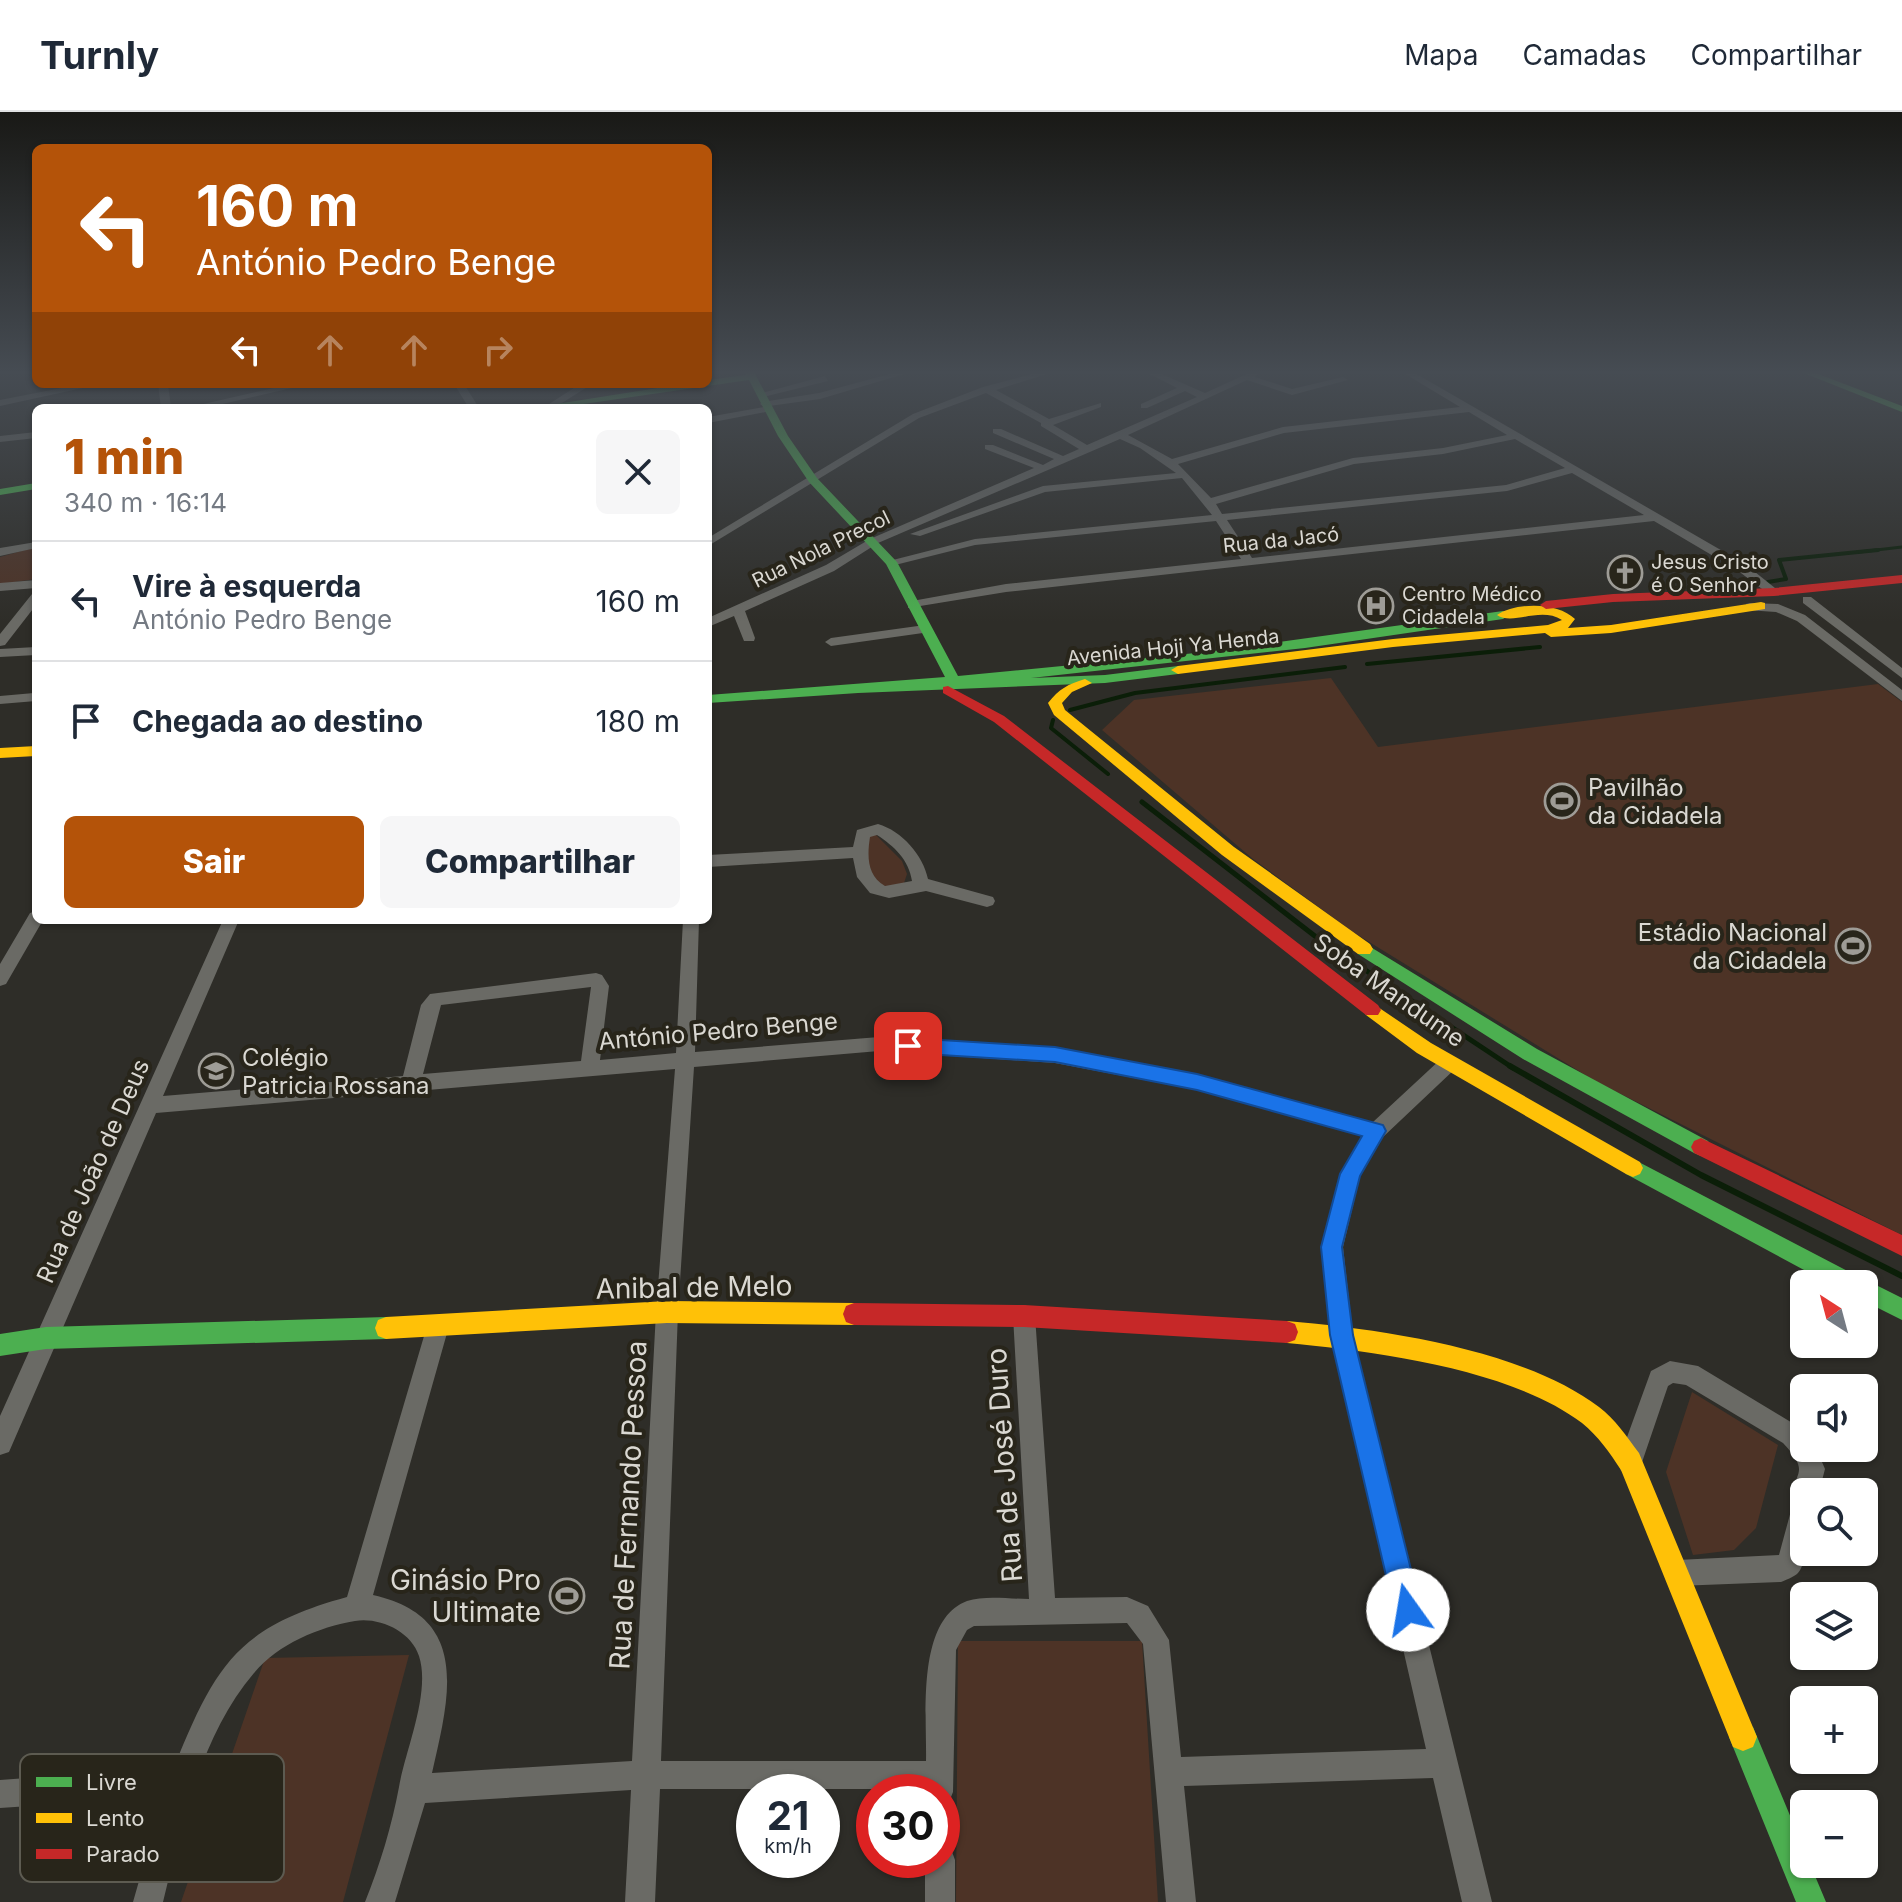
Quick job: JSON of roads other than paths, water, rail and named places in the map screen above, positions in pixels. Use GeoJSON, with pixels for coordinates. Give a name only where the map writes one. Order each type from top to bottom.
{"type":"FeatureCollection","features":[{"type":"Feature","properties":{"kind":"main road"},"geometry":{"type":"LineString","coordinates":[[798,456],[813,480],[881,550],[954,681]]}},
{"type":"Feature","properties":{"kind":"main road"},"geometry":{"type":"LineString","coordinates":[[0,492],[32,487]]}},
{"type":"Feature","properties":{"kind":"main road"},"geometry":{"type":"LineString","coordinates":[[1490,626],[1546,605],[1613,598],[1774,592],[1902,579]]}},
{"type":"Feature","properties":{"kind":"main road"},"geometry":{"type":"LineString","coordinates":[[1490,626],[1544,634],[1640,625],[1750,607],[1902,589]]}},
{"type":"Feature","properties":{"kind":"main road"},"geometry":{"type":"LineString","coordinates":[[1613,598],[1596,603],[1597,611],[1615,622],[1640,625]]}},
{"type":"Feature","properties":{"kind":"main road","name":"Avenida Hoji Ya Henda"},"geometry":{"type":"LineString","coordinates":[[860,689],[933,689],[1105,679],[1490,626]]}},
{"type":"Feature","properties":{"kind":"main road","name":"Avenida Hoji Ya Henda"},"geometry":{"type":"LineString","coordinates":[[712,699],[1213,659],[1490,626]]}},
{"type":"Feature","properties":{"kind":"main road","name":"Soba Mandume"},"geometry":{"type":"LineString","coordinates":[[1105,679],[1063,690],[1056,707],[1140,779],[1302,904],[1528,1053],[1687,1141],[1902,1246]]}},
{"type":"Feature","properties":{"kind":"main road","name":"Soba Mandume"},"geometry":{"type":"LineString","coordinates":[[933,689],[961,694],[983,708],[1101,796],[1332,981],[1449,1063],[1822,1270]]}},
{"type":"Feature","properties":{"kind":"main road"},"geometry":{"type":"LineString","coordinates":[[0,753],[32,751]]}},
{"type":"Feature","properties":{"kind":"main road"},"geometry":{"type":"LineString","coordinates":[[1101,796],[1140,779]]}},
{"type":"Feature","properties":{"kind":"main road"},"geometry":{"type":"LineString","coordinates":[[1878,1297],[1902,1309]]}},
{"type":"Feature","properties":{"kind":"main road","name":"Anibal de Melo"},"geometry":{"type":"LineString","coordinates":[[0,1345],[46,1338],[438,1326],[667,1312],[1024,1316],[1342,1335],[1477,1366],[1553,1393],[1586,1412],[1611,1434],[1630,1462],[1811,1902]]}},
{"type":"Feature","properties":{"kind":"street"},"geometry":{"type":"LineString","coordinates":[[712,541],[848,456]]}},
{"type":"Feature","properties":{"kind":"street"},"geometry":{"type":"LineString","coordinates":[[1011,456],[1042,468]]}},
{"type":"Feature","properties":{"kind":"street"},"geometry":{"type":"LineString","coordinates":[[1054,456],[1062,459]]}},
{"type":"Feature","properties":{"kind":"street","name":"Rua Nola Precol"},"geometry":{"type":"LineString","coordinates":[[712,621],[830,568],[881,550],[1070,456]]}},
{"type":"Feature","properties":{"kind":"street"},"geometry":{"type":"LineString","coordinates":[[1164,456],[1174,462],[1211,502],[1248,561]]}},
{"type":"Feature","properties":{"kind":"street"},"geometry":{"type":"LineString","coordinates":[[1174,462],[1196,456]]}},
{"type":"Feature","properties":{"kind":"street"},"geometry":{"type":"LineString","coordinates":[[1211,502],[1353,461],[1402,456]]}},
{"type":"Feature","properties":{"kind":"street"},"geometry":{"type":"LineString","coordinates":[[1550,456],[1741,567],[1774,592]]}},
{"type":"Feature","properties":{"kind":"street"},"geometry":{"type":"LineString","coordinates":[[881,550],[1507,488],[1574,469]]}},
{"type":"Feature","properties":{"kind":"street"},"geometry":{"type":"LineString","coordinates":[[881,550],[1043,489],[1184,475]]}},
{"type":"Feature","properties":{"kind":"street","name":"Rua da Jacó"},"geometry":{"type":"LineString","coordinates":[[912,605],[1006,588],[1656,517]]}},
{"type":"Feature","properties":{"kind":"street"},"geometry":{"type":"LineString","coordinates":[[0,552],[32,546]]}},
{"type":"Feature","properties":{"kind":"street"},"geometry":{"type":"LineString","coordinates":[[0,587],[32,584]]}},
{"type":"Feature","properties":{"kind":"street"},"geometry":{"type":"LineString","coordinates":[[1807,600],[1902,674]]}},
{"type":"Feature","properties":{"kind":"street"},"geometry":{"type":"LineString","coordinates":[[0,642],[32,602]]}},
{"type":"Feature","properties":{"kind":"street"},"geometry":{"type":"LineString","coordinates":[[1750,607],[1778,608],[1801,618],[1902,697]]}},
{"type":"Feature","properties":{"kind":"street"},"geometry":{"type":"LineString","coordinates":[[738,610],[749,638]]}},
{"type":"Feature","properties":{"kind":"street"},"geometry":{"type":"LineString","coordinates":[[831,642],[925,629]]}},
{"type":"Feature","properties":{"kind":"street"},"geometry":{"type":"LineString","coordinates":[[0,653],[32,651]]}},
{"type":"Feature","properties":{"kind":"street"},"geometry":{"type":"LineString","coordinates":[[0,700],[32,697]]}},
{"type":"Feature","properties":{"kind":"street"},"geometry":{"type":"LineString","coordinates":[[920,885],[918,867],[882,830],[863,834],[860,852],[868,882],[878,890],[908,890],[920,885],[987,901]]}},
{"type":"Feature","properties":{"kind":"street"},"geometry":{"type":"LineString","coordinates":[[712,861],[860,852]]}},
{"type":"Feature","properties":{"kind":"street"},"geometry":{"type":"LineString","coordinates":[[0,979],[32,924]]}},
{"type":"Feature","properties":{"kind":"street","name":"Rua de João de Deus"},"geometry":{"type":"LineString","coordinates":[[0,1443],[229,924]]}},
{"type":"Feature","properties":{"kind":"street","name":"Rua de Fernando Pessoa"},"geometry":{"type":"LineString","coordinates":[[640,1902],[667,1312],[685,1060],[691,924]]}},
{"type":"Feature","properties":{"kind":"street"},"geometry":{"type":"LineString","coordinates":[[411,1083],[430,1005],[436,999],[448,995],[596,980],[600,986],[590,1068]]}},
{"type":"Feature","properties":{"kind":"street","name":"António Pedro Benge"},"geometry":{"type":"LineString","coordinates":[[151,1105],[879,1044],[1055,1055],[1197,1082],[1376,1131]]}},
{"type":"Feature","properties":{"kind":"street"},"geometry":{"type":"LineString","coordinates":[[1449,1063],[1376,1131],[1350,1174],[1332,1247],[1342,1335],[1477,1902]]}},
{"type":"Feature","properties":{"kind":"street","name":"Rua de José Duro"},"geometry":{"type":"LineString","coordinates":[[1024,1316],[1043,1610]]}},
{"type":"Feature","properties":{"kind":"street"},"geometry":{"type":"LineString","coordinates":[[357,1606],[438,1326]]}},
{"type":"Feature","properties":{"kind":"street"},"geometry":{"type":"LineString","coordinates":[[1630,1462],[1659,1379],[1666,1372],[1690,1374],[1790,1434]]}},
{"type":"Feature","properties":{"kind":"street"},"geometry":{"type":"LineString","coordinates":[[1677,1573],[1781,1569],[1790,1563]]}},
{"type":"Feature","properties":{"kind":"street"},"geometry":{"type":"LineString","coordinates":[[196,1754],[227,1688],[257,1649],[279,1634],[357,1606],[381,1608],[400,1616],[428,1645],[435,1663],[435,1690],[412,1789],[380,1902]]}},
{"type":"Feature","properties":{"kind":"street"},"geometry":{"type":"LineString","coordinates":[[939,1774],[943,1648],[948,1634],[958,1621],[971,1613],[1043,1610],[1127,1610],[1139,1615],[1156,1640],[1181,1902]]}},
{"type":"Feature","properties":{"kind":"street"},"geometry":{"type":"LineString","coordinates":[[1170,1772],[1444,1763]]}},
{"type":"Feature","properties":{"kind":"street"},"geometry":{"type":"LineString","coordinates":[[412,1789],[645,1775],[856,1781]]}},
{"type":"Feature","properties":{"kind":"street"},"geometry":{"type":"LineString","coordinates":[[0,1794],[20,1793]]}},
{"type":"Feature","properties":{"kind":"street"},"geometry":{"type":"LineString","coordinates":[[940,1878],[940,1902]]}},
{"type":"Feature","properties":{"kind":"street"},"geometry":{"type":"LineString","coordinates":[[148,1902],[153,1882]]}},
{"type":"Feature","properties":{"kind":"waterway"},"geometry":{"type":"LineString","coordinates":[[1864,551],[1902,547]]}},
{"type":"Feature","properties":{"kind":"waterway"},"geometry":{"type":"LineString","coordinates":[[1864,551],[1878,550]]}},
{"type":"Feature","properties":{"kind":"waterway"},"geometry":{"type":"LineString","coordinates":[[1768,582],[1786,579],[1779,560],[1864,551]]}},
{"type":"Feature","properties":{"kind":"waterway"},"geometry":{"type":"LineString","coordinates":[[1859,552],[1864,551]]}},
{"type":"Feature","properties":{"kind":"waterway"},"geometry":{"type":"LineString","coordinates":[[1367,664],[1540,647]]}},
{"type":"Feature","properties":{"kind":"waterway"},"geometry":{"type":"LineString","coordinates":[[1070,710],[1135,693],[1345,667]]}},
{"type":"Feature","properties":{"kind":"waterway"},"geometry":{"type":"LineString","coordinates":[[1053,720],[1051,728],[1108,774]]}},
{"type":"Feature","properties":{"kind":"waterway"},"geometry":{"type":"LineString","coordinates":[[1142,802],[1320,940],[1513,1068]]}},
{"type":"Feature","properties":{"kind":"waterway"},"geometry":{"type":"LineString","coordinates":[[1510,1066],[1701,1175],[1902,1276]]}},
{"type":"Feature","properties":{"kind":"place","name":"Jesus Cristo é O Senhor"},"geometry":{"type":"Point","coordinates":[1625,573]}},
{"type":"Feature","properties":{"kind":"place","name":"Centro Médico Cidadela"},"geometry":{"type":"Point","coordinates":[1376,606]}},
{"type":"Feature","properties":{"kind":"place","name":"Pavilhão da Cidadela"},"geometry":{"type":"Point","coordinates":[1562,801]}},
{"type":"Feature","properties":{"kind":"place","name":"Estádio Nacional da Cidadela"},"geometry":{"type":"Point","coordinates":[1853,946]}},
{"type":"Feature","properties":{"kind":"place","name":"Colégio Patricia Rossana"},"geometry":{"type":"Point","coordinates":[216,1071]}},
{"type":"Feature","properties":{"kind":"place","name":"Ginásio Pro Ultimate"},"geometry":{"type":"Point","coordinates":[567,1596]}}]}
